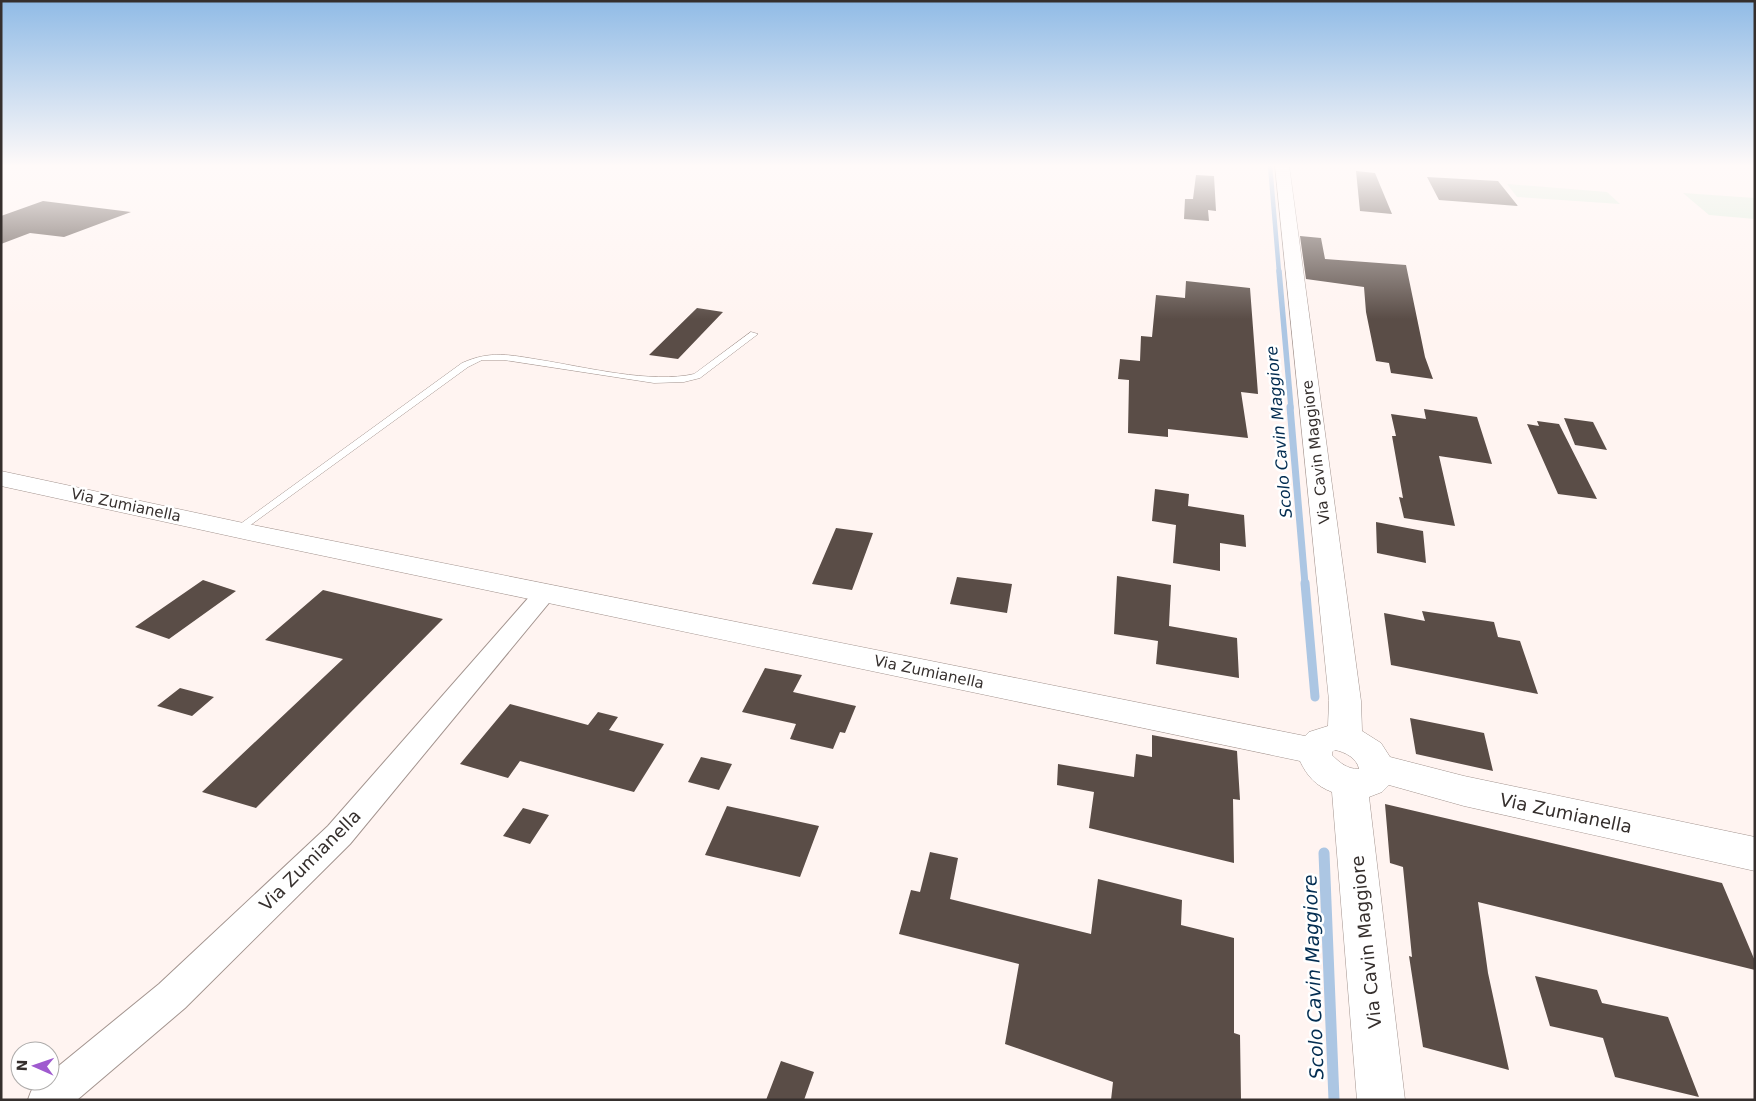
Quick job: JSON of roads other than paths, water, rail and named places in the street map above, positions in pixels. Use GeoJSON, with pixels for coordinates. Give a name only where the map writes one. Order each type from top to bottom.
{"type":"FeatureCollection","features":[{"type":"Feature","properties":{"kind":"street","name":"Via Cavin Maggiore"},"geometry":{"type":"LineString","coordinates":[[1288,216],[1345,701],[1345,739]]}},
{"type":"Feature","properties":{"kind":"street","name":"Via Zumianella"},"geometry":{"type":"LineString","coordinates":[[1,478],[237,530],[1273,742],[1314,752]]}},
{"type":"Feature","properties":{"kind":"street","name":"Via Zumianella"},"geometry":{"type":"LineString","coordinates":[[47,1100],[172,996],[340,834],[545,593]]}},
{"type":"Feature","properties":{"kind":"street"},"geometry":{"type":"LineString","coordinates":[[1335,737],[1345,739],[1355,742],[1370,754],[1363,776],[1335,779],[1323,771],[1316,761],[1315,746],[1320,741],[1335,737]]}},
{"type":"Feature","properties":{"kind":"street","name":"Via Cavin Maggiore"},"geometry":{"type":"LineString","coordinates":[[1363,776],[1357,847],[1381,1100]]}},
{"type":"Feature","properties":{"kind":"street","name":"Via Zumianella"},"geometry":{"type":"LineString","coordinates":[[1363,776],[1464,791],[1755,854]]}},
{"type":"Feature","properties":{"kind":"lane"},"geometry":{"type":"LineString","coordinates":[[237,530],[454,373],[480,358],[504,357],[654,380],[684,379],[697,376],[754,334]]}},
{"type":"Feature","properties":{"kind":"waterway","name":"Scolo Cavin Maggiore"},"geometry":{"type":"LineString","coordinates":[[1274,216],[1279,272]]}},
{"type":"Feature","properties":{"kind":"waterway","name":"Scolo Cavin Maggiore"},"geometry":{"type":"LineString","coordinates":[[1279,271],[1291,408]]}},
{"type":"Feature","properties":{"kind":"waterway","name":"Scolo Cavin Maggiore"},"geometry":{"type":"LineString","coordinates":[[1290,407],[1305,584]]}},
{"type":"Feature","properties":{"kind":"waterway","name":"Scolo Cavin Maggiore"},"geometry":{"type":"LineString","coordinates":[[1305,583],[1315,697]]}},
{"type":"Feature","properties":{"kind":"waterway","name":"Scolo Cavin Maggiore"},"geometry":{"type":"LineString","coordinates":[[1324,853],[1334,1100]]}}]}
